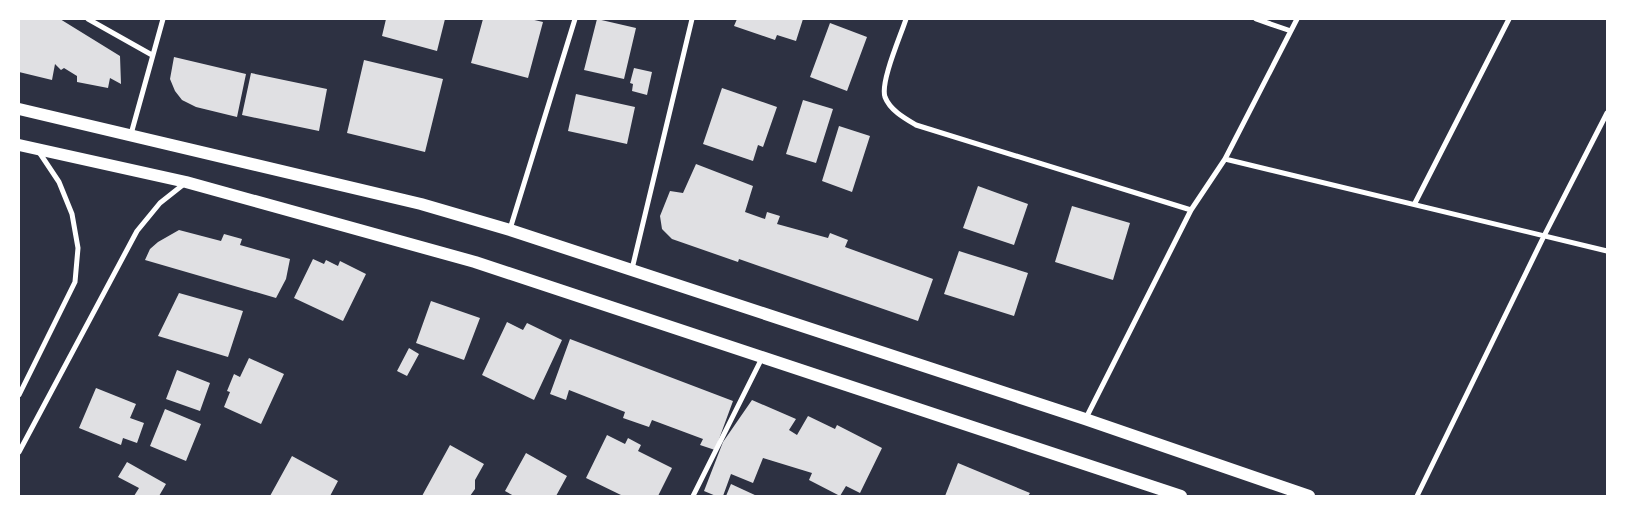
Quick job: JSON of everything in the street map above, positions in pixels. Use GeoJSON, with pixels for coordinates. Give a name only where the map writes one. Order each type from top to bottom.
{"type":"FeatureCollection","features":[{"type":"Feature","properties":{"kind":"main road"},"geometry":{"type":"LineString","coordinates":[[19,109],[421,204],[510,230],[1085,419],[1309,496]]}},
{"type":"Feature","properties":{"kind":"main road"},"geometry":{"type":"LineString","coordinates":[[19,145],[36,147],[186,182],[475,262],[1180,496]]}},
{"type":"Feature","properties":{"kind":"street"},"geometry":{"type":"LineString","coordinates":[[88,19],[152,56]]}},
{"type":"Feature","properties":{"kind":"street"},"geometry":{"type":"LineString","coordinates":[[130,135],[163,19]]}},
{"type":"Feature","properties":{"kind":"street"},"geometry":{"type":"LineString","coordinates":[[510,230],[575,19]]}},
{"type":"Feature","properties":{"kind":"street"},"geometry":{"type":"LineString","coordinates":[[632,269],[692,19]]}},
{"type":"Feature","properties":{"kind":"street"},"geometry":{"type":"LineString","coordinates":[[906,19],[886,80],[884,96],[897,114],[916,125],[1191,210]]}},
{"type":"Feature","properties":{"kind":"street"},"geometry":{"type":"LineString","coordinates":[[1256,19],[1291,31]]}},
{"type":"Feature","properties":{"kind":"street"},"geometry":{"type":"LineString","coordinates":[[1085,419],[1191,210],[1225,159],[1297,19]]}},
{"type":"Feature","properties":{"kind":"street"},"geometry":{"type":"LineString","coordinates":[[1415,203],[1509,19]]}},
{"type":"Feature","properties":{"kind":"street"},"geometry":{"type":"LineString","coordinates":[[1417,496],[1544,236],[1607,113]]}},
{"type":"Feature","properties":{"kind":"street"},"geometry":{"type":"LineString","coordinates":[[19,395],[75,282],[78,248],[72,214],[59,182],[36,147]]}},
{"type":"Feature","properties":{"kind":"street"},"geometry":{"type":"LineString","coordinates":[[1225,159],[1415,203],[1607,251]]}},
{"type":"Feature","properties":{"kind":"street"},"geometry":{"type":"LineString","coordinates":[[19,452],[137,231],[160,203],[186,182]]}},
{"type":"Feature","properties":{"kind":"street"},"geometry":{"type":"LineString","coordinates":[[692,496],[762,357]]}},
{"type":"Feature","properties":{"kind":"building"},"geometry":{"type":"Polygon","coordinates":[[[19,19],[60,19],[120,56],[121,84],[110,78],[108,88],[77,82],[77,76],[64,68],[61,70],[55,64],[52,80],[19,72],[19,19]]]}},
{"type":"Feature","properties":{"kind":"building"},"geometry":{"type":"Polygon","coordinates":[[[386,19],[445,19],[437,51],[382,36],[386,19]]]}},
{"type":"Feature","properties":{"kind":"building"},"geometry":{"type":"Polygon","coordinates":[[[483,19],[530,19],[543,22],[528,78],[471,63],[483,19]]]}},
{"type":"Feature","properties":{"kind":"building"},"geometry":{"type":"Polygon","coordinates":[[[597,19],[636,28],[624,79],[584,70],[597,19]]]}},
{"type":"Feature","properties":{"kind":"building"},"geometry":{"type":"Polygon","coordinates":[[[737,19],[803,19],[796,41],[777,35],[775,40],[734,26],[737,19]]]}},
{"type":"Feature","properties":{"kind":"building"},"geometry":{"type":"Polygon","coordinates":[[[830,23],[867,37],[847,91],[810,77],[830,23]]]}},
{"type":"Feature","properties":{"kind":"building"},"geometry":{"type":"Polygon","coordinates":[[[174,57],[246,74],[237,117],[196,107],[182,100],[175,91],[170,79],[174,57]]]}},
{"type":"Feature","properties":{"kind":"building"},"geometry":{"type":"Polygon","coordinates":[[[364,60],[443,79],[425,152],[347,133],[364,60]]]}},
{"type":"Feature","properties":{"kind":"building"},"geometry":{"type":"Polygon","coordinates":[[[634,68],[652,72],[647,95],[632,91],[633,84],[630,83],[634,68]]]}},
{"type":"Feature","properties":{"kind":"building"},"geometry":{"type":"Polygon","coordinates":[[[251,73],[327,89],[319,131],[242,115],[251,73]]]}},
{"type":"Feature","properties":{"kind":"building"},"geometry":{"type":"Polygon","coordinates":[[[722,88],[777,107],[763,147],[758,145],[753,161],[703,144],[722,88]]]}},
{"type":"Feature","properties":{"kind":"building"},"geometry":{"type":"Polygon","coordinates":[[[576,94],[635,107],[627,144],[568,131],[576,94]]]}},
{"type":"Feature","properties":{"kind":"building"},"geometry":{"type":"Polygon","coordinates":[[[803,100],[833,109],[816,163],[786,154],[803,100]]]}},
{"type":"Feature","properties":{"kind":"building"},"geometry":{"type":"Polygon","coordinates":[[[839,126],[870,136],[852,192],[822,181],[839,126]]]}},
{"type":"Feature","properties":{"kind":"building"},"geometry":{"type":"Polygon","coordinates":[[[696,164],[753,186],[745,212],[765,219],[767,212],[780,216],[777,224],[828,238],[830,233],[848,240],[845,247],[933,279],[918,321],[739,259],[738,262],[672,239],[662,229],[660,216],[670,191],[683,193],[696,164]]]}},
{"type":"Feature","properties":{"kind":"building"},"geometry":{"type":"Polygon","coordinates":[[[978,186],[1028,204],[1014,245],[963,228],[978,186]]]}},
{"type":"Feature","properties":{"kind":"building"},"geometry":{"type":"Polygon","coordinates":[[[1072,206],[1130,223],[1113,280],[1055,262],[1072,206]]]}},
{"type":"Feature","properties":{"kind":"building"},"geometry":{"type":"Polygon","coordinates":[[[179,230],[221,241],[224,234],[242,239],[240,245],[290,259],[286,279],[276,298],[145,260],[150,249],[179,230]]]}},
{"type":"Feature","properties":{"kind":"building"},"geometry":{"type":"Polygon","coordinates":[[[959,251],[1028,273],[1014,316],[944,294],[959,251]]]}},
{"type":"Feature","properties":{"kind":"building"},"geometry":{"type":"Polygon","coordinates":[[[313,259],[324,264],[326,260],[338,266],[340,261],[366,274],[343,321],[294,298],[313,259]]]}},
{"type":"Feature","properties":{"kind":"building"},"geometry":{"type":"Polygon","coordinates":[[[179,293],[243,311],[228,357],[158,336],[179,293]]]}},
{"type":"Feature","properties":{"kind":"building"},"geometry":{"type":"Polygon","coordinates":[[[431,301],[480,318],[464,360],[416,343],[431,301]]]}},
{"type":"Feature","properties":{"kind":"building"},"geometry":{"type":"Polygon","coordinates":[[[507,322],[523,330],[527,323],[562,340],[534,400],[482,375],[507,322]]]}},
{"type":"Feature","properties":{"kind":"building"},"geometry":{"type":"Polygon","coordinates":[[[570,339],[733,401],[715,450],[700,445],[703,439],[652,420],[649,427],[623,418],[625,412],[569,390],[566,400],[550,394],[570,339]]]}},
{"type":"Feature","properties":{"kind":"building"},"geometry":{"type":"Polygon","coordinates":[[[409,348],[419,354],[407,376],[397,371],[409,348]]]}},
{"type":"Feature","properties":{"kind":"building"},"geometry":{"type":"Polygon","coordinates":[[[249,358],[284,374],[261,424],[224,407],[230,392],[227,391],[234,374],[240,377],[249,358]]]}},
{"type":"Feature","properties":{"kind":"building"},"geometry":{"type":"Polygon","coordinates":[[[177,370],[210,383],[200,411],[166,399],[177,370]]]}},
{"type":"Feature","properties":{"kind":"building"},"geometry":{"type":"Polygon","coordinates":[[[96,388],[136,404],[130,418],[144,423],[137,443],[123,438],[121,445],[79,428],[96,388]]]}},
{"type":"Feature","properties":{"kind":"building"},"geometry":{"type":"Polygon","coordinates":[[[752,400],[796,419],[789,430],[797,435],[808,416],[835,429],[837,425],[882,448],[860,493],[846,486],[840,496],[809,480],[812,473],[763,458],[753,483],[731,474],[723,496],[716,496],[704,491],[723,442],[752,400]]]}},
{"type":"Feature","properties":{"kind":"building"},"geometry":{"type":"Polygon","coordinates":[[[165,409],[201,424],[186,461],[150,446],[165,409]]]}},
{"type":"Feature","properties":{"kind":"building"},"geometry":{"type":"Polygon","coordinates":[[[607,435],[625,444],[628,438],[641,445],[638,451],[672,468],[658,496],[623,496],[586,478],[607,435]]]}},
{"type":"Feature","properties":{"kind":"building"},"geometry":{"type":"Polygon","coordinates":[[[450,445],[484,464],[475,480],[475,489],[470,496],[422,496],[450,445]]]}},
{"type":"Feature","properties":{"kind":"building"},"geometry":{"type":"Polygon","coordinates":[[[526,453],[567,476],[556,496],[514,496],[505,491],[526,453]]]}},
{"type":"Feature","properties":{"kind":"building"},"geometry":{"type":"Polygon","coordinates":[[[292,456],[338,481],[330,496],[270,496],[292,456]]]}},
{"type":"Feature","properties":{"kind":"building"},"geometry":{"type":"Polygon","coordinates":[[[127,462],[166,484],[159,496],[134,496],[139,488],[118,477],[127,462]]]}},
{"type":"Feature","properties":{"kind":"building"},"geometry":{"type":"Polygon","coordinates":[[[958,463],[1030,493],[1028,496],[945,496],[958,463]]]}},
{"type":"Feature","properties":{"kind":"building"},"geometry":{"type":"Polygon","coordinates":[[[731,484],[757,496],[726,496],[731,484]]]}}]}
